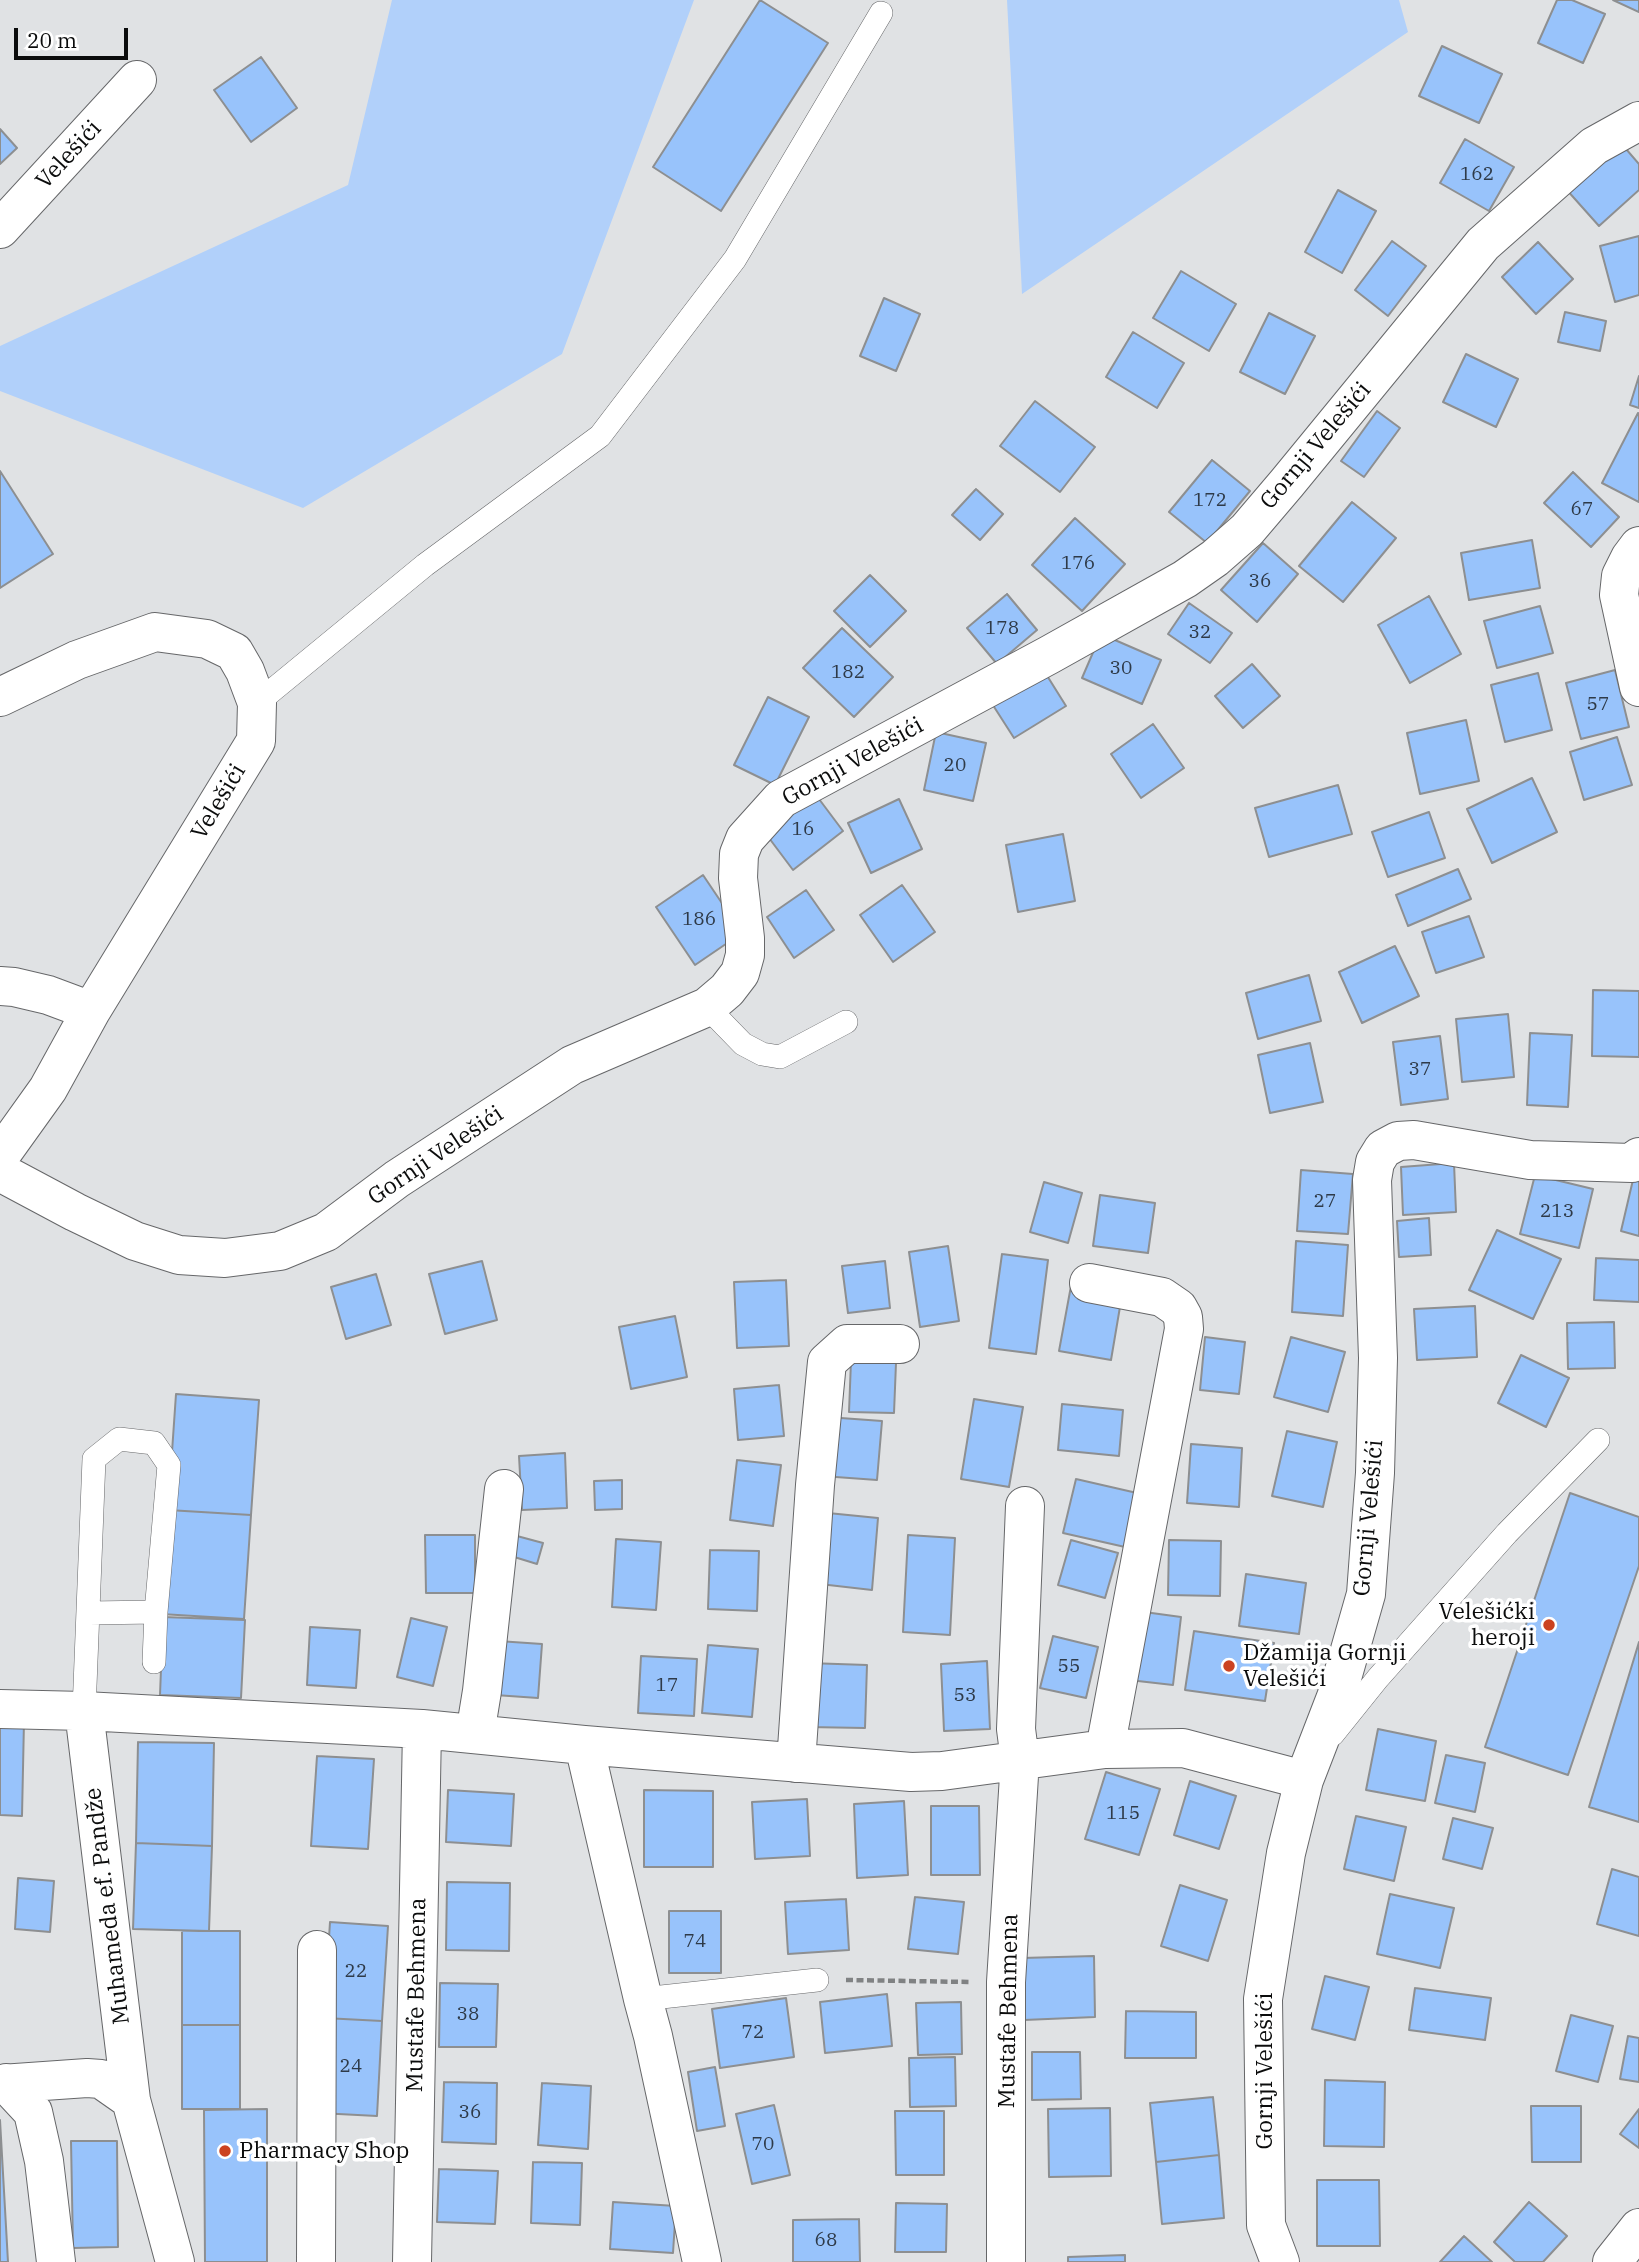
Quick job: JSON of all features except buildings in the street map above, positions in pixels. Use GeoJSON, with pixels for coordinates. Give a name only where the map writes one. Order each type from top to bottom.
{"type":"FeatureCollection","features":[{"type":"Feature","properties":{"kind":"street","name":"Velešići"},"geometry":{"type":"LineString","coordinates":[[0,229],[137,80]]}},
{"type":"Feature","properties":{"kind":"street","name":"Gornji Velešići"},"geometry":{"type":"LineString","coordinates":[[0,1171],[135,1241],[179,1255],[225,1258],[280,1251],[326,1232],[397,1180],[572,1065],[707,1007],[734,982],[740,973],[745,955],[746,938],[738,878],[739,854],[745,839],[781,799],[1049,655],[1185,579],[1215,558],[1247,530],[1483,244],[1594,146],[1639,121]]}},
{"type":"Feature","properties":{"kind":"street"},"geometry":{"type":"LineString","coordinates":[[1639,546],[1621,576],[1619,594],[1639,687]]}},
{"type":"Feature","properties":{"kind":"street","name":"Velešići"},"geometry":{"type":"LineString","coordinates":[[0,697],[77,660],[155,632],[207,639],[234,652],[246,671],[257,703],[256,741],[91,1011],[48,1089],[0,1156]]}},
{"type":"Feature","properties":{"kind":"street"},"geometry":{"type":"LineString","coordinates":[[0,986],[48,995],[91,1011]]}},
{"type":"Feature","properties":{"kind":"street","name":"Gornji Velešići"},"geometry":{"type":"LineString","coordinates":[[1280,2262],[1266,2225],[1263,1999],[1286,1853],[1309,1768],[1338,1692],[1366,1594],[1375,1473],[1378,1358],[1373,1180],[1375,1162],[1384,1149],[1398,1141],[1414,1140],[1530,1160],[1632,1163],[1639,1157]]}},
{"type":"Feature","properties":{"kind":"street"},"geometry":{"type":"LineString","coordinates":[[1089,1283],[1162,1297],[1178,1308],[1183,1317],[1184,1329],[1105,1749]]}},
{"type":"Feature","properties":{"kind":"street"},"geometry":{"type":"LineString","coordinates":[[796,1763],[815,1485],[827,1362],[847,1344],[900,1344]]}},
{"type":"Feature","properties":{"kind":"street"},"geometry":{"type":"LineString","coordinates":[[475,1734],[504,1489]]}},
{"type":"Feature","properties":{"kind":"street","name":"Mustafe Behmena"},"geometry":{"type":"LineString","coordinates":[[1006,2262],[1006,1982],[1020,1760],[1016,1728],[1025,1506]]}},
{"type":"Feature","properties":{"kind":"street"},"geometry":{"type":"LineString","coordinates":[[0,1709],[422,1729],[911,1772],[942,1771],[1105,1749],[1183,1748],[1309,1768]]}},
{"type":"Feature","properties":{"kind":"street","name":"Muhameda ef. Pandže"},"geometry":{"type":"LineString","coordinates":[[84,1711],[131,2101],[174,2262]]}},
{"type":"Feature","properties":{"kind":"street","name":"Mustafe Behmena"},"geometry":{"type":"LineString","coordinates":[[412,2262],[422,1729]]}},
{"type":"Feature","properties":{"kind":"street"},"geometry":{"type":"LineString","coordinates":[[584,1745],[653,2036],[702,2262]]}},
{"type":"Feature","properties":{"kind":"street"},"geometry":{"type":"LineString","coordinates":[[316,2262],[317,1950]]}},
{"type":"Feature","properties":{"kind":"street"},"geometry":{"type":"LineString","coordinates":[[3,2083],[101,2079],[131,2101]]}},
{"type":"Feature","properties":{"kind":"street"},"geometry":{"type":"LineString","coordinates":[[3,2083],[33,2112],[44,2161],[56,2262]]}},
{"type":"Feature","properties":{"kind":"street"},"geometry":{"type":"LineString","coordinates":[[1612,2262],[1639,2228]]}},
{"type":"Feature","properties":{"kind":"lane"},"geometry":{"type":"LineString","coordinates":[[257,703],[425,565],[600,436],[735,258],[881,13]]}},
{"type":"Feature","properties":{"kind":"lane"},"geometry":{"type":"LineString","coordinates":[[707,1007],[743,1044],[762,1054],[780,1056],[846,1022]]}},
{"type":"Feature","properties":{"kind":"lane"},"geometry":{"type":"LineString","coordinates":[[84,1711],[94,1459],[119,1439],[155,1443],[169,1465],[154,1662]]}},
{"type":"Feature","properties":{"kind":"lane"},"geometry":{"type":"LineString","coordinates":[[1309,1768],[1378,1678],[1507,1532],[1598,1440]]}},
{"type":"Feature","properties":{"kind":"lane"},"geometry":{"type":"LineString","coordinates":[[89,1612],[156,1612]]}},
{"type":"Feature","properties":{"kind":"lane"},"geometry":{"type":"LineString","coordinates":[[643,1999],[817,1980]]}},
{"type":"Feature","properties":{"kind":"path"},"geometry":{"type":"LineString","coordinates":[[817,1980],[1006,1982]]}},
{"type":"Feature","properties":{"kind":"shaded area"},"geometry":{"type":"Polygon","coordinates":[[[392,0],[694,0],[562,354],[303,508],[0,391],[0,346],[348,185],[392,0]]]}},
{"type":"Feature","properties":{"kind":"shaded area"},"geometry":{"type":"Polygon","coordinates":[[[1007,0],[1399,0],[1408,32],[1022,294],[1007,0]]]}},
{"type":"Feature","properties":{"kind":"place","name":"Velešićki heroji"},"geometry":{"type":"Point","coordinates":[1549,1625]}},
{"type":"Feature","properties":{"kind":"place","name":"Džamija Gornji Velešići"},"geometry":{"type":"Point","coordinates":[1229,1666]}},
{"type":"Feature","properties":{"kind":"place","name":"Pharmacy Shop"},"geometry":{"type":"Point","coordinates":[225,2151]}}]}
